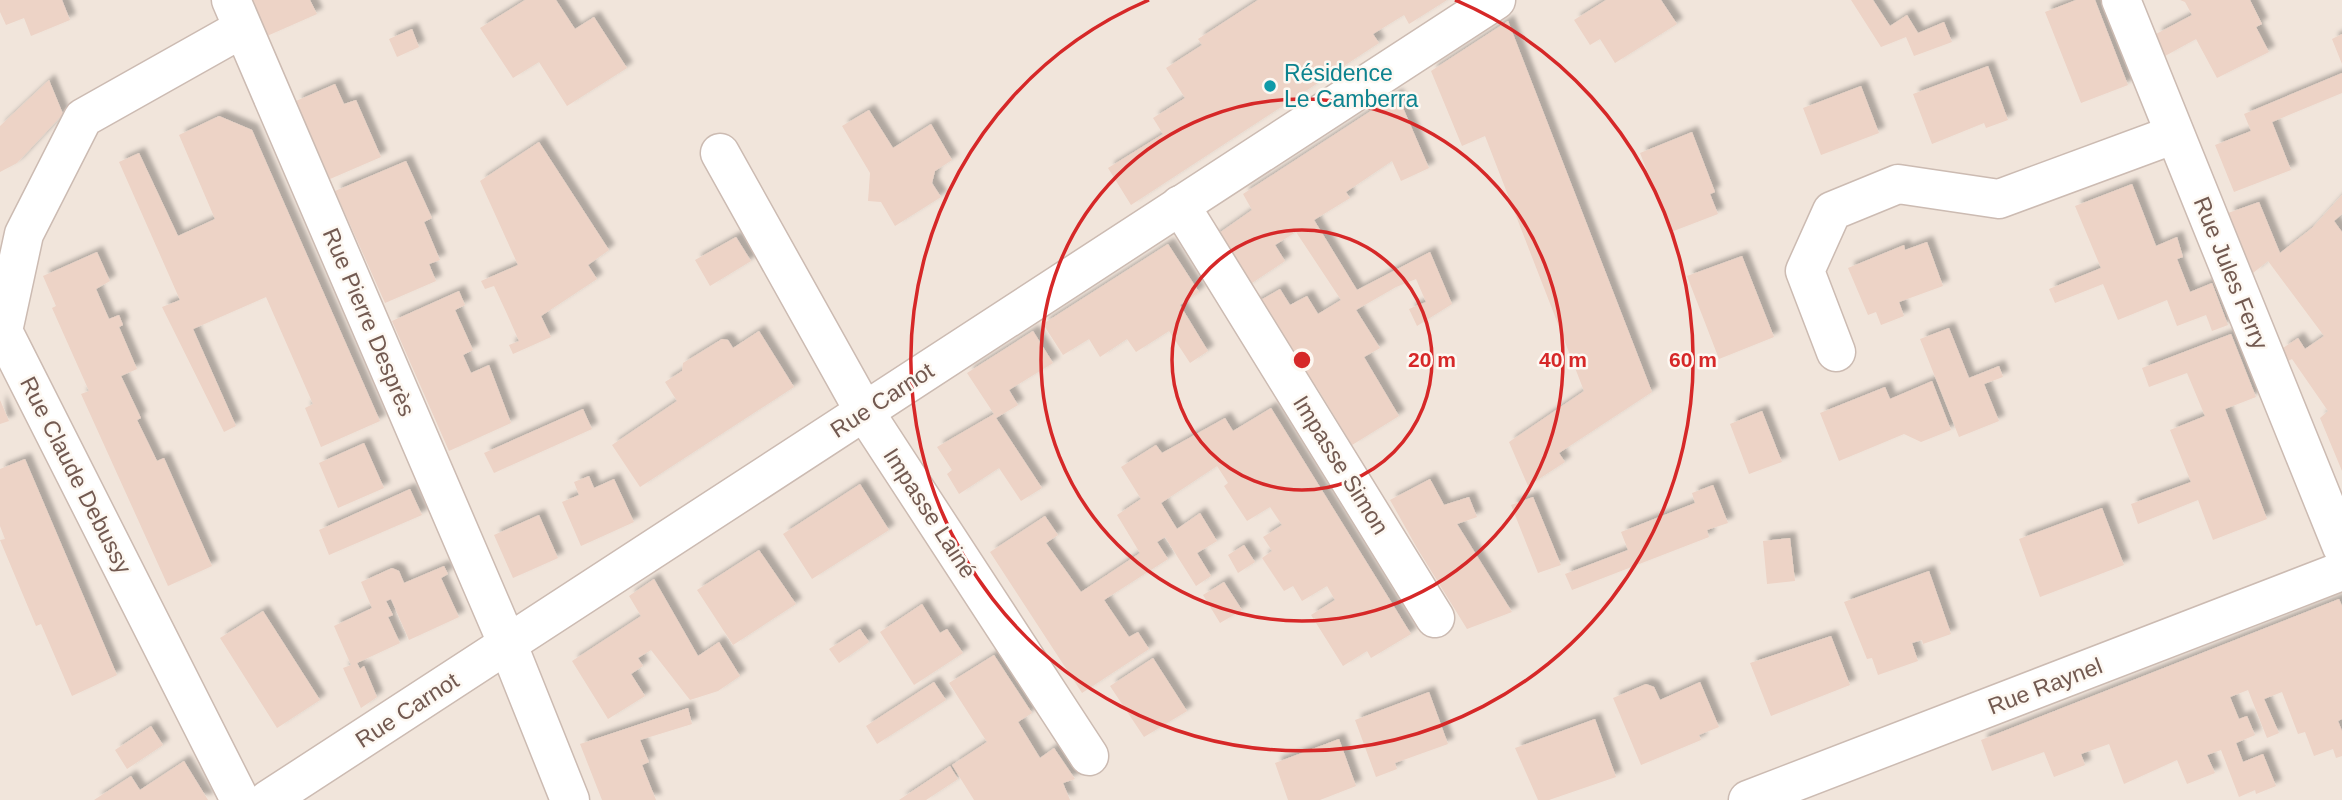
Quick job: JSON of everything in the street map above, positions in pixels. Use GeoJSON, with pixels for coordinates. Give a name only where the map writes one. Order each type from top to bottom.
{"type":"FeatureCollection","features":[{"type":"Feature","properties":{"kind":"street","name":"Rue Carnot"},"geometry":{"type":"LineString","coordinates":[[268,800],[1496,0]]}},
{"type":"Feature","properties":{"kind":"street","name":"Rue Jules Ferry"},"geometry":{"type":"LineString","coordinates":[[2121,0],[2342,547]]}},
{"type":"Feature","properties":{"kind":"street","name":"Rue Pierre Desprès"},"geometry":{"type":"LineString","coordinates":[[237,14],[508,644],[570,800]]}},
{"type":"Feature","properties":{"kind":"street","name":"Rue Claude Debussy"},"geometry":{"type":"LineString","coordinates":[[237,14],[83,118],[23,234],[3,331],[240,800]]}},
{"type":"Feature","properties":{"kind":"street"},"geometry":{"type":"LineString","coordinates":[[1836,352],[1805,271],[1832,211],[1898,184],[1999,199],[2175,134]]}},
{"type":"Feature","properties":{"kind":"street","name":"Impasse Lainé"},"geometry":{"type":"LineString","coordinates":[[720,153],[864,411],[1089,756]]}},
{"type":"Feature","properties":{"kind":"street","name":"Impasse Simon"},"geometry":{"type":"LineString","coordinates":[[1180,205],[1435,618]]}},
{"type":"Feature","properties":{"kind":"street","name":"Rue Raynel"},"geometry":{"type":"LineString","coordinates":[[1748,800],[2342,571]]}},
{"type":"Feature","properties":{"kind":"shaded area"},"geometry":{"type":"Polygon","coordinates":[[[0,0],[2342,0],[2342,800],[0,800],[0,0]]]}},
{"type":"Feature","properties":{"kind":"building"},"geometry":{"type":"Polygon","coordinates":[[[0,0],[62,0],[70,20],[31,36],[24,18],[6,25],[0,12],[0,0]]]}},
{"type":"Feature","properties":{"kind":"building"},"geometry":{"type":"Polygon","coordinates":[[[251,0],[310,0],[317,14],[267,36],[251,0]]]}},
{"type":"Feature","properties":{"kind":"building"},"geometry":{"type":"Polygon","coordinates":[[[525,0],[556,0],[575,29],[594,17],[627,68],[567,106],[539,62],[513,78],[480,28],[525,0]]]}},
{"type":"Feature","properties":{"kind":"building","name":"Résidence Le Camberra"},"geometry":{"type":"Polygon","coordinates":[[[1258,0],[1447,0],[1409,24],[1404,15],[1373,34],[1379,43],[1131,205],[1108,168],[1163,134],[1153,118],[1185,98],[1166,68],[1202,45],[1198,39],[1258,0]]]}},
{"type":"Feature","properties":{"kind":"building"},"geometry":{"type":"Polygon","coordinates":[[[1606,0],[1661,0],[1677,24],[1615,63],[1600,39],[1590,45],[1574,20],[1606,0]]]}},
{"type":"Feature","properties":{"kind":"building"},"geometry":{"type":"Polygon","coordinates":[[[1851,0],[1873,0],[1890,26],[1907,15],[1918,33],[1944,22],[1952,42],[1914,56],[1906,37],[1881,47],[1851,0]]]}},
{"type":"Feature","properties":{"kind":"building"},"geometry":{"type":"Polygon","coordinates":[[[2076,0],[2095,0],[2128,85],[2081,103],[2045,12],[2076,0]]]}},
{"type":"Feature","properties":{"kind":"building"},"geometry":{"type":"Polygon","coordinates":[[[2180,0],[2250,0],[2262,24],[2256,27],[2269,52],[2217,78],[2196,39],[2165,56],[2156,34],[2192,15],[2185,2],[2180,0]]]}},
{"type":"Feature","properties":{"kind":"building"},"geometry":{"type":"Polygon","coordinates":[[[1508,21],[1652,392],[1559,453],[1565,462],[1528,486],[1509,442],[1584,391],[1485,136],[1462,146],[1431,71],[1508,21]]]}},
{"type":"Feature","properties":{"kind":"building"},"geometry":{"type":"Polygon","coordinates":[[[412,29],[419,47],[397,57],[389,39],[412,29]]]}},
{"type":"Feature","properties":{"kind":"building"},"geometry":{"type":"Polygon","coordinates":[[[2342,34],[2342,64],[2332,39],[2342,34]]]}},
{"type":"Feature","properties":{"kind":"building"},"geometry":{"type":"Polygon","coordinates":[[[1988,66],[2008,120],[1986,128],[1984,123],[1932,144],[1913,94],[1988,66]]]}},
{"type":"Feature","properties":{"kind":"building"},"geometry":{"type":"Polygon","coordinates":[[[2342,73],[2342,93],[2272,122],[2291,170],[2234,192],[2215,145],[2251,131],[2244,114],[2342,73]]]}},
{"type":"Feature","properties":{"kind":"building"},"geometry":{"type":"Polygon","coordinates":[[[49,80],[63,114],[17,163],[0,172],[0,126],[49,80]]]}},
{"type":"Feature","properties":{"kind":"building"},"geometry":{"type":"Polygon","coordinates":[[[335,84],[344,104],[356,100],[381,157],[330,179],[296,101],[335,84]]]}},
{"type":"Feature","properties":{"kind":"building"},"geometry":{"type":"Polygon","coordinates":[[[1861,86],[1879,133],[1821,155],[1803,108],[1861,86]]]}},
{"type":"Feature","properties":{"kind":"building"},"geometry":{"type":"Polygon","coordinates":[[[1397,94],[1429,168],[1401,181],[1392,161],[1346,192],[1350,198],[1314,220],[1357,290],[1430,252],[1452,304],[1417,326],[1409,309],[1426,302],[1416,279],[1356,310],[1380,348],[1364,357],[1399,416],[1352,445],[1316,386],[1306,392],[1252,305],[1280,289],[1290,305],[1307,296],[1318,314],[1341,300],[1296,232],[1275,245],[1285,261],[1243,289],[1212,238],[1252,210],[1243,194],[1397,94]]]}},
{"type":"Feature","properties":{"kind":"building"},"geometry":{"type":"Polygon","coordinates":[[[869,110],[893,148],[931,124],[952,160],[935,171],[932,183],[941,197],[895,226],[881,202],[868,201],[870,173],[842,126],[869,110]]]}},
{"type":"Feature","properties":{"kind":"building"},"geometry":{"type":"Polygon","coordinates":[[[219,116],[252,130],[380,421],[321,447],[305,408],[313,404],[266,297],[193,329],[236,426],[224,432],[162,307],[180,300],[119,162],[139,153],[178,236],[215,219],[179,135],[219,116]]]}},
{"type":"Feature","properties":{"kind":"building"},"geometry":{"type":"Polygon","coordinates":[[[1692,132],[1715,192],[1710,194],[1718,214],[1671,232],[1640,153],[1692,132]]]}},
{"type":"Feature","properties":{"kind":"building"},"geometry":{"type":"Polygon","coordinates":[[[539,142],[609,250],[588,265],[597,279],[541,316],[551,337],[513,354],[509,345],[519,341],[494,286],[485,289],[481,281],[518,265],[480,181],[539,142]]]}},
{"type":"Feature","properties":{"kind":"building"},"geometry":{"type":"Polygon","coordinates":[[[406,161],[432,218],[424,222],[440,260],[429,264],[436,281],[385,303],[335,191],[406,161]]]}},
{"type":"Feature","properties":{"kind":"building"},"geometry":{"type":"Polygon","coordinates":[[[2132,184],[2156,246],[2177,237],[2183,257],[2177,259],[2190,292],[2212,283],[2228,325],[2212,331],[2206,315],[2177,326],[2167,300],[2118,320],[2103,284],[2055,303],[2049,289],[2101,268],[2075,206],[2132,184]]]}},
{"type":"Feature","properties":{"kind":"building"},"geometry":{"type":"Polygon","coordinates":[[[2342,195],[2342,214],[2334,221],[2342,232],[2342,471],[2320,418],[2328,411],[2292,359],[2288,361],[2283,348],[2298,338],[2305,349],[2324,336],[2268,261],[2253,273],[2228,213],[2259,202],[2280,253],[2312,228],[2342,195]]]}},
{"type":"Feature","properties":{"kind":"building"},"geometry":{"type":"Polygon","coordinates":[[[736,237],[751,261],[710,286],[695,260],[736,237]]]}},
{"type":"Feature","properties":{"kind":"building"},"geometry":{"type":"Polygon","coordinates":[[[1927,242],[1943,286],[1899,302],[1904,316],[1881,325],[1876,312],[1868,315],[1848,268],[1904,245],[1905,250],[1927,242]]]}},
{"type":"Feature","properties":{"kind":"building"},"geometry":{"type":"Polygon","coordinates":[[[1168,244],[1199,292],[1180,305],[1208,351],[1190,363],[1169,331],[1136,352],[1127,339],[1100,357],[1089,339],[1063,355],[1043,324],[1168,244]]]}},
{"type":"Feature","properties":{"kind":"building"},"geometry":{"type":"Polygon","coordinates":[[[97,252],[110,281],[96,289],[109,319],[119,315],[123,325],[119,327],[137,369],[121,376],[141,418],[137,420],[157,461],[164,458],[212,566],[168,586],[81,394],[89,391],[52,308],[56,306],[43,276],[97,252]]]}},
{"type":"Feature","properties":{"kind":"building"},"geometry":{"type":"Polygon","coordinates":[[[1742,256],[1774,337],[1719,359],[1687,276],[1742,256]]]}},
{"type":"Feature","properties":{"kind":"building"},"geometry":{"type":"Polygon","coordinates":[[[459,291],[465,305],[455,310],[473,350],[463,355],[471,373],[489,365],[511,423],[449,451],[392,321],[459,291]]]}},
{"type":"Feature","properties":{"kind":"building"},"geometry":{"type":"Polygon","coordinates":[[[1949,328],[1969,378],[1999,366],[2003,377],[1984,384],[1999,421],[1959,437],[1920,339],[1949,328]]]}},
{"type":"Feature","properties":{"kind":"building"},"geometry":{"type":"Polygon","coordinates":[[[759,331],[794,387],[640,487],[612,445],[677,401],[665,382],[682,371],[683,363],[722,339],[728,340],[733,348],[759,331]]]}},
{"type":"Feature","properties":{"kind":"building"},"geometry":{"type":"Polygon","coordinates":[[[1033,331],[1053,363],[1009,390],[1018,405],[996,418],[1042,488],[1021,501],[999,468],[959,494],[947,474],[952,470],[937,447],[994,414],[967,373],[1033,331]]]}},
{"type":"Feature","properties":{"kind":"building"},"geometry":{"type":"Polygon","coordinates":[[[2231,334],[2256,397],[2225,409],[2267,519],[2213,540],[2198,500],[2138,524],[2131,504],[2191,482],[2170,430],[2205,416],[2187,373],[2149,387],[2142,368],[2231,334]]]}},
{"type":"Feature","properties":{"kind":"building"},"geometry":{"type":"Polygon","coordinates":[[[1932,381],[1951,430],[1921,442],[1904,434],[1839,461],[1820,413],[1885,387],[1890,399],[1932,381]]]}},
{"type":"Feature","properties":{"kind":"building"},"geometry":{"type":"Polygon","coordinates":[[[0,400],[9,421],[0,424],[0,400]]]}},
{"type":"Feature","properties":{"kind":"building"},"geometry":{"type":"Polygon","coordinates":[[[1271,408],[1411,634],[1371,658],[1367,651],[1343,666],[1311,615],[1335,600],[1327,586],[1302,601],[1293,586],[1284,591],[1262,558],[1272,551],[1263,537],[1282,525],[1270,507],[1247,521],[1224,486],[1228,483],[1217,466],[1161,503],[1177,529],[1200,513],[1217,541],[1197,553],[1211,576],[1196,586],[1165,537],[1157,542],[1168,559],[1104,600],[1129,637],[1138,632],[1149,649],[1082,693],[990,552],[1045,516],[1058,535],[1046,543],[1081,592],[1140,553],[1117,515],[1141,499],[1121,467],[1156,445],[1162,453],[1225,418],[1233,431],[1271,408]]]}},
{"type":"Feature","properties":{"kind":"building"},"geometry":{"type":"Polygon","coordinates":[[[583,409],[592,429],[494,473],[484,453],[583,409]]]}},
{"type":"Feature","properties":{"kind":"building"},"geometry":{"type":"Polygon","coordinates":[[[1762,411],[1782,462],[1749,474],[1730,424],[1762,411]]]}},
{"type":"Feature","properties":{"kind":"building"},"geometry":{"type":"Polygon","coordinates":[[[364,443],[384,488],[338,508],[319,463],[364,443]]]}},
{"type":"Feature","properties":{"kind":"building"},"geometry":{"type":"Polygon","coordinates":[[[25,459],[117,675],[72,696],[41,624],[36,626],[0,540],[5,539],[0,526],[0,469],[25,459]]]}},
{"type":"Feature","properties":{"kind":"building"},"geometry":{"type":"Polygon","coordinates":[[[589,476],[594,488],[614,479],[634,522],[581,546],[562,502],[579,495],[574,482],[589,476]]]}},
{"type":"Feature","properties":{"kind":"building"},"geometry":{"type":"Polygon","coordinates":[[[1430,479],[1444,505],[1469,497],[1477,517],[1457,524],[1512,612],[1467,629],[1417,548],[1390,500],[1430,479]]]}},
{"type":"Feature","properties":{"kind":"building"},"geometry":{"type":"Polygon","coordinates":[[[860,484],[889,530],[812,579],[783,534],[860,484]]]}},
{"type":"Feature","properties":{"kind":"building"},"geometry":{"type":"Polygon","coordinates":[[[1713,485],[1728,523],[1707,530],[1709,537],[1572,590],[1565,574],[1628,550],[1621,532],[1695,503],[1692,493],[1713,485]]]}},
{"type":"Feature","properties":{"kind":"building"},"geometry":{"type":"Polygon","coordinates":[[[410,489],[422,515],[329,555],[319,530],[410,489]]]}},
{"type":"Feature","properties":{"kind":"building"},"geometry":{"type":"Polygon","coordinates":[[[1533,497],[1561,565],[1538,573],[1511,505],[1533,497]]]}},
{"type":"Feature","properties":{"kind":"building"},"geometry":{"type":"Polygon","coordinates":[[[2102,508],[2124,565],[2040,597],[2019,539],[2102,508]]]}},
{"type":"Feature","properties":{"kind":"building"},"geometry":{"type":"Polygon","coordinates":[[[539,515],[558,558],[513,578],[494,535],[539,515]]]}},
{"type":"Feature","properties":{"kind":"building"},"geometry":{"type":"Polygon","coordinates":[[[1790,538],[1795,581],[1767,584],[1763,541],[1790,538]]]}},
{"type":"Feature","properties":{"kind":"building"},"geometry":{"type":"Polygon","coordinates":[[[1244,545],[1255,562],[1238,573],[1228,555],[1244,545]]]}},
{"type":"Feature","properties":{"kind":"building"},"geometry":{"type":"Polygon","coordinates":[[[759,550],[796,604],[733,645],[697,590],[759,550]]]}},
{"type":"Feature","properties":{"kind":"building"},"geometry":{"type":"Polygon","coordinates":[[[444,566],[448,574],[441,578],[459,617],[409,640],[391,599],[386,601],[393,615],[388,617],[400,643],[357,663],[360,669],[364,666],[377,697],[361,708],[343,668],[351,665],[334,626],[372,608],[361,582],[392,568],[399,571],[404,583],[444,566]]]}},
{"type":"Feature","properties":{"kind":"building"},"geometry":{"type":"Polygon","coordinates":[[[1929,571],[1951,634],[1923,644],[1922,640],[1912,643],[1918,661],[1878,675],[1872,658],[1867,659],[1844,602],[1929,571]]]}},
{"type":"Feature","properties":{"kind":"building"},"geometry":{"type":"Polygon","coordinates":[[[654,579],[698,656],[719,642],[740,676],[718,691],[690,700],[651,650],[638,658],[643,666],[631,674],[645,696],[608,719],[572,661],[641,616],[629,596],[654,579]]]}},
{"type":"Feature","properties":{"kind":"building"},"geometry":{"type":"Polygon","coordinates":[[[1224,582],[1242,610],[1220,623],[1203,595],[1224,582]]]}},
{"type":"Feature","properties":{"kind":"building"},"geometry":{"type":"Polygon","coordinates":[[[2339,599],[2342,606],[2342,719],[2338,721],[2342,731],[2342,756],[2336,758],[2333,749],[2314,756],[2305,732],[2298,734],[2282,692],[2264,699],[2279,733],[2267,738],[2248,690],[2230,697],[2239,719],[2247,716],[2255,735],[2236,743],[2243,762],[2263,754],[2276,786],[2256,794],[2255,790],[2239,797],[2221,750],[2207,755],[2215,773],[2187,784],[2177,760],[2124,784],[2109,744],[2081,754],[2085,765],[2054,777],[2044,752],[1992,771],[1981,740],[2339,599]]]}},
{"type":"Feature","properties":{"kind":"building"},"geometry":{"type":"Polygon","coordinates":[[[922,604],[940,633],[947,629],[963,653],[914,685],[880,632],[922,604]]]}},
{"type":"Feature","properties":{"kind":"building"},"geometry":{"type":"Polygon","coordinates":[[[263,611],[320,700],[277,728],[220,638],[263,611]]]}},
{"type":"Feature","properties":{"kind":"building"},"geometry":{"type":"Polygon","coordinates":[[[860,629],[869,642],[839,663],[829,649],[860,629]]]}},
{"type":"Feature","properties":{"kind":"building"},"geometry":{"type":"Polygon","coordinates":[[[1831,636],[1850,685],[1771,716],[1750,663],[1831,636]]]}},
{"type":"Feature","properties":{"kind":"building"},"geometry":{"type":"Polygon","coordinates":[[[994,655],[1032,713],[1018,722],[1040,758],[1054,748],[1075,779],[1063,783],[1070,800],[974,800],[952,765],[987,742],[949,683],[994,655]]]}},
{"type":"Feature","properties":{"kind":"building"},"geometry":{"type":"Polygon","coordinates":[[[1153,658],[1187,711],[1144,737],[1110,686],[1153,658]]]}},
{"type":"Feature","properties":{"kind":"building"},"geometry":{"type":"Polygon","coordinates":[[[934,682],[946,700],[877,744],[866,726],[934,682]]]}},
{"type":"Feature","properties":{"kind":"building"},"geometry":{"type":"Polygon","coordinates":[[[1700,682],[1719,727],[1699,735],[1701,740],[1641,765],[1613,698],[1646,684],[1654,687],[1660,700],[1700,682]]]}},
{"type":"Feature","properties":{"kind":"building"},"geometry":{"type":"Polygon","coordinates":[[[1429,692],[1448,744],[1395,763],[1397,769],[1376,777],[1355,720],[1429,692]]]}},
{"type":"Feature","properties":{"kind":"building"},"geometry":{"type":"Polygon","coordinates":[[[688,708],[692,724],[640,740],[649,762],[642,765],[656,800],[602,800],[580,744],[688,708]]]}},
{"type":"Feature","properties":{"kind":"building"},"geometry":{"type":"Polygon","coordinates":[[[1595,719],[1616,777],[1549,800],[1538,800],[1515,748],[1595,719]]]}},
{"type":"Feature","properties":{"kind":"building"},"geometry":{"type":"Polygon","coordinates":[[[151,726],[163,745],[127,769],[115,750],[151,726]]]}},
{"type":"Feature","properties":{"kind":"building"},"geometry":{"type":"Polygon","coordinates":[[[1339,739],[1356,786],[1320,800],[1288,800],[1275,763],[1339,739]]]}},
{"type":"Feature","properties":{"kind":"building"},"geometry":{"type":"Polygon","coordinates":[[[184,761],[208,800],[94,800],[131,776],[140,790],[184,761]]]}},
{"type":"Feature","properties":{"kind":"building"},"geometry":{"type":"Polygon","coordinates":[[[950,766],[958,779],[926,800],[899,800],[950,766]]]}},
{"type":"Feature","properties":{"kind":"place","name":"Résidence Le Camberra"},"geometry":{"type":"Point","coordinates":[1270,86]}}]}
